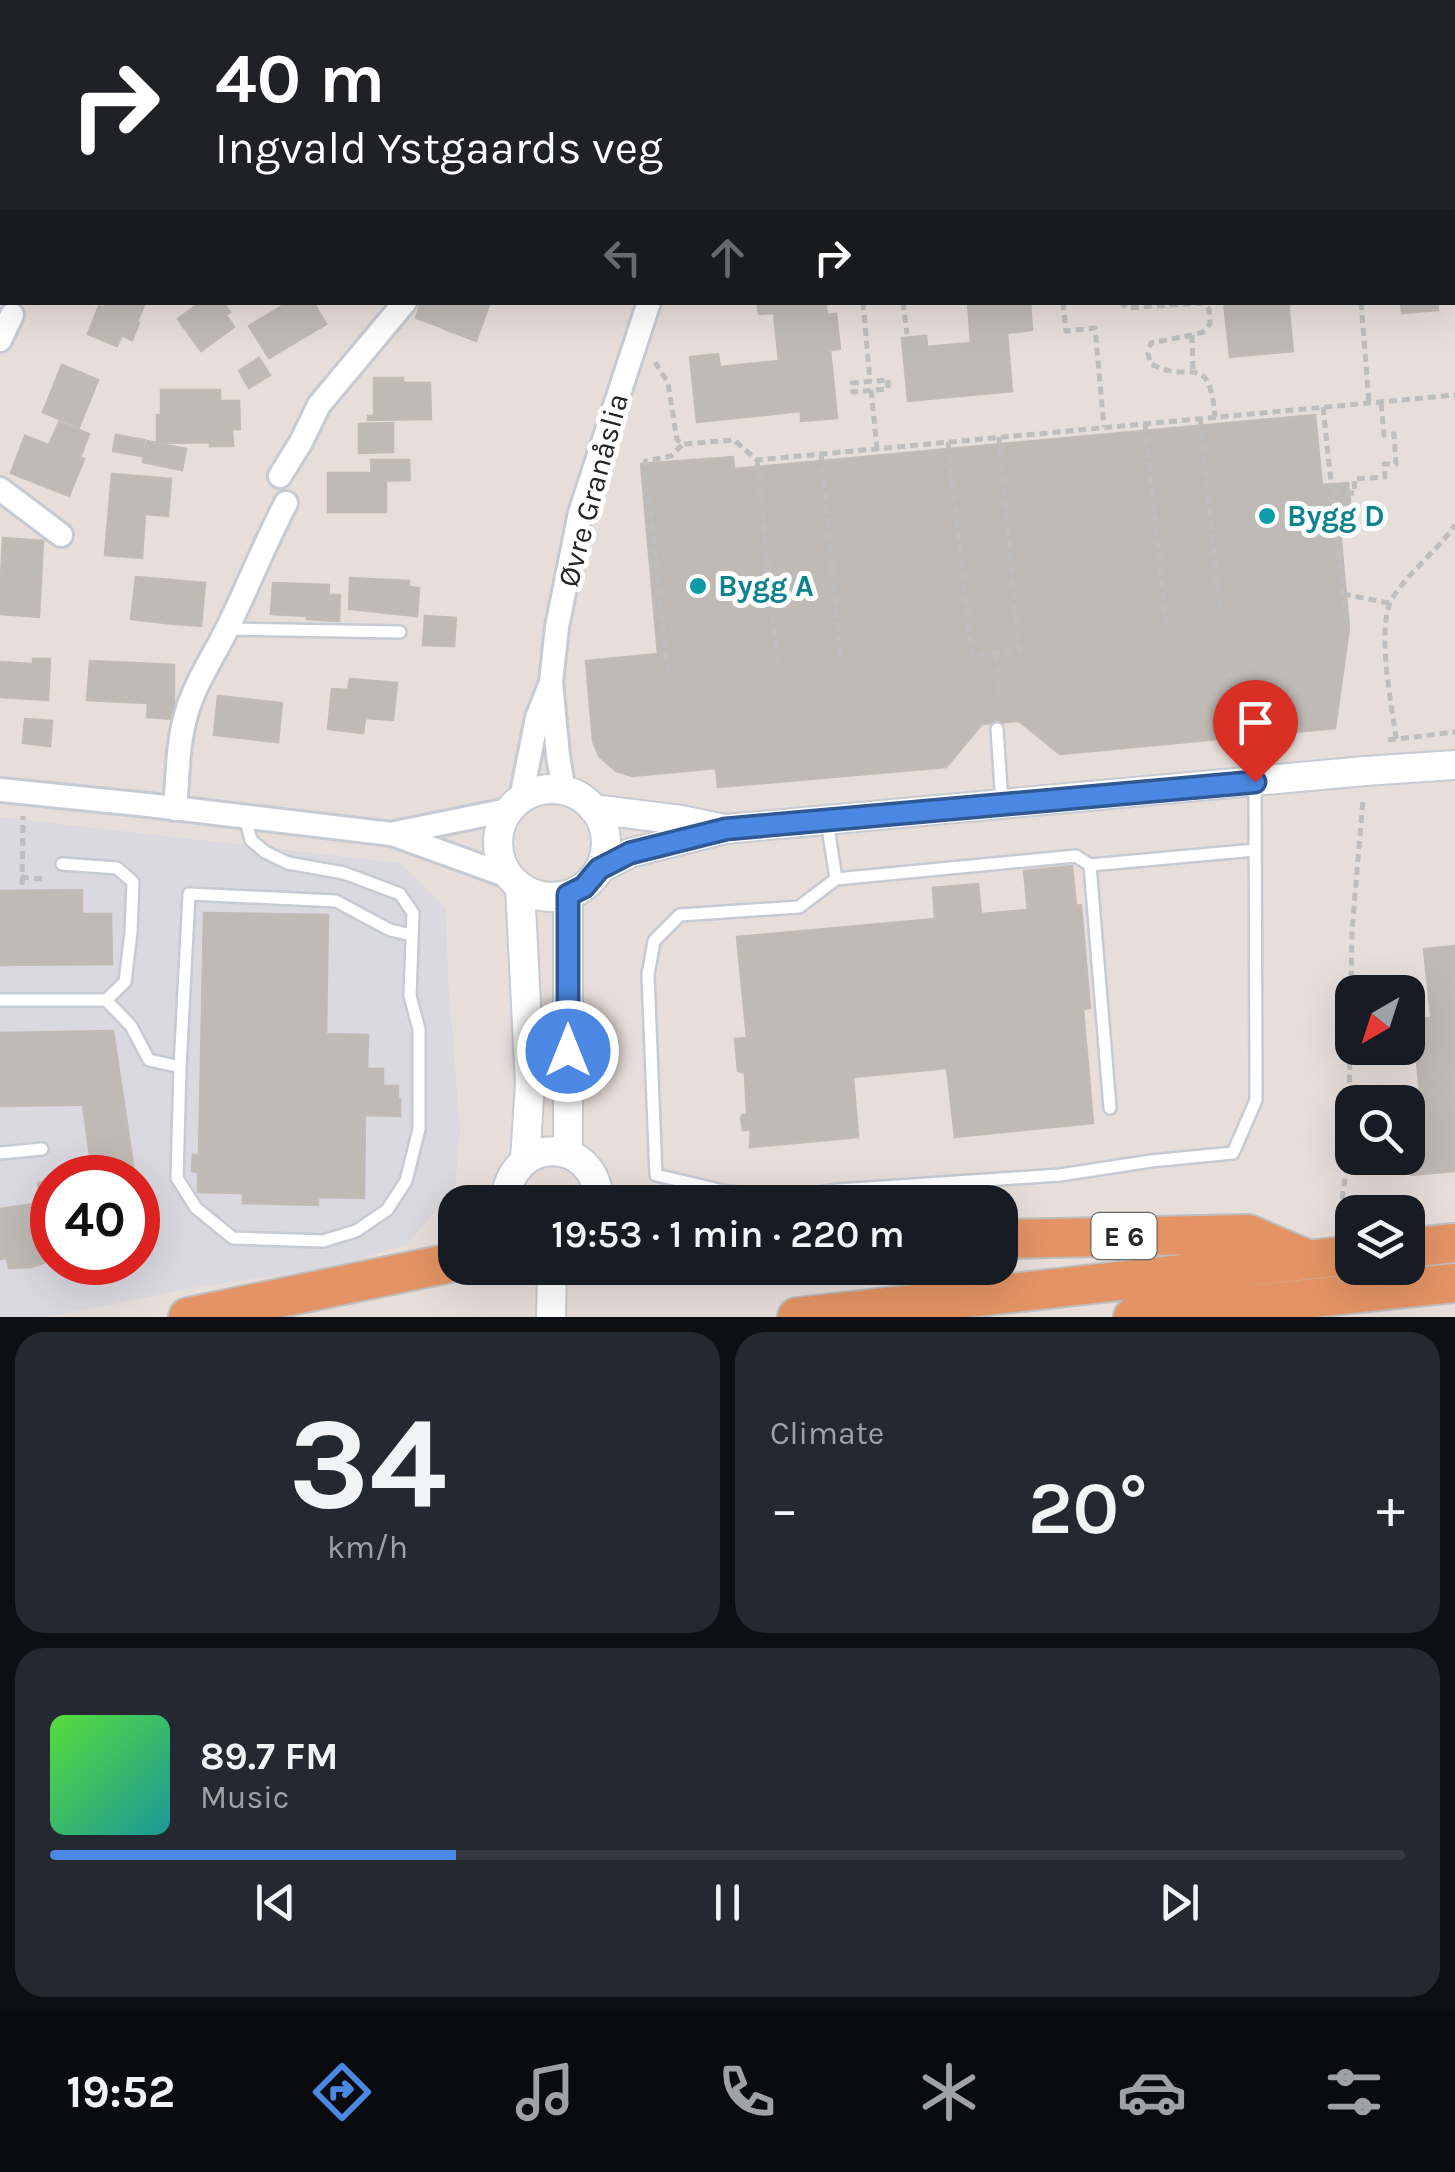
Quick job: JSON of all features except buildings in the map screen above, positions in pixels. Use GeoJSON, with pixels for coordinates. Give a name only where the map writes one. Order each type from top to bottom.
{"type":"FeatureCollection","features":[{"type":"Feature","properties":{"kind":"highway","name":"E 6"},"geometry":{"type":"LineString","coordinates":[[1018,1240],[1248,1234],[1309,1260]]}},
{"type":"Feature","properties":{"kind":"highway"},"geometry":{"type":"LineString","coordinates":[[1425,1246],[1455,1243]]}},
{"type":"Feature","properties":{"kind":"highway","name":"E 6"},"geometry":{"type":"LineString","coordinates":[[797,1317],[1335,1257]]}},
{"type":"Feature","properties":{"kind":"highway"},"geometry":{"type":"LineString","coordinates":[[188,1317],[438,1266]]}},
{"type":"Feature","properties":{"kind":"highway"},"geometry":{"type":"LineString","coordinates":[[1134,1317],[1455,1283]]}},
{"type":"Feature","properties":{"kind":"street"},"geometry":{"type":"LineString","coordinates":[[280,476],[319,404],[402,305]]}},
{"type":"Feature","properties":{"kind":"street","name":"Øvre Granåslia"},"geometry":{"type":"LineString","coordinates":[[564,791],[552,682],[558,627],[580,513],[648,305]]}},
{"type":"Feature","properties":{"kind":"street"},"geometry":{"type":"LineString","coordinates":[[0,340],[12,316]]}},
{"type":"Feature","properties":{"kind":"street"},"geometry":{"type":"LineString","coordinates":[[0,489],[61,534]]}},
{"type":"Feature","properties":{"kind":"street"},"geometry":{"type":"LineString","coordinates":[[175,809],[186,712],[286,504]]}},
{"type":"Feature","properties":{"kind":"street","name":"Øvre Granåslia"},"geometry":{"type":"LineString","coordinates":[[515,804],[536,718],[552,682]]}},
{"type":"Feature","properties":{"kind":"street"},"geometry":{"type":"LineString","coordinates":[[599,869],[630,853],[726,829],[1455,765]]}},
{"type":"Feature","properties":{"kind":"street"},"geometry":{"type":"LineString","coordinates":[[0,790],[392,834],[514,882],[535,895],[552,898],[584,887],[599,869],[606,844],[604,828],[586,801],[556,789],[538,790],[515,804],[392,834]]}},
{"type":"Feature","properties":{"kind":"street"},"geometry":{"type":"LineString","coordinates":[[515,804],[500,826],[497,845],[500,861],[514,882],[526,972],[530,1083],[525,1160]]}},
{"type":"Feature","properties":{"kind":"street"},"geometry":{"type":"LineString","coordinates":[[593,809],[726,829]]}},
{"type":"Feature","properties":{"kind":"street"},"geometry":{"type":"LineString","coordinates":[[568,895],[568,1154]]}},
{"type":"Feature","properties":{"kind":"street"},"geometry":{"type":"LineString","coordinates":[[507,1185],[525,1160],[553,1151],[581,1161],[598,1185]]}},
{"type":"Feature","properties":{"kind":"street"},"geometry":{"type":"LineString","coordinates":[[551,1317],[552,1285]]}},
{"type":"Feature","properties":{"kind":"lane"},"geometry":{"type":"LineString","coordinates":[[227,629],[400,632]]}},
{"type":"Feature","properties":{"kind":"lane"},"geometry":{"type":"LineString","coordinates":[[996,728],[1002,805]]}},
{"type":"Feature","properties":{"kind":"lane"},"geometry":{"type":"LineString","coordinates":[[1255,782],[1256,1100],[1234,1153],[1060,1176],[838,1190],[793,1197],[728,1192],[656,1175],[648,975],[654,941],[680,915],[799,908],[836,879],[1076,856],[1090,865],[1255,850]]}},
{"type":"Feature","properties":{"kind":"lane"},"geometry":{"type":"LineString","coordinates":[[245,817],[251,840],[265,852],[288,863],[344,872],[400,894],[413,913],[410,996],[419,1029],[418,1129],[406,1181],[387,1210],[356,1231],[323,1240],[233,1238],[196,1208],[177,1178],[189,894],[336,901],[390,930],[412,935]]}},
{"type":"Feature","properties":{"kind":"lane"},"geometry":{"type":"LineString","coordinates":[[827,822],[836,879]]}},
{"type":"Feature","properties":{"kind":"lane"},"geometry":{"type":"LineString","coordinates":[[0,1000],[106,1000],[125,982],[133,882],[117,868],[62,864]]}},
{"type":"Feature","properties":{"kind":"lane"},"geometry":{"type":"LineString","coordinates":[[1090,865],[1110,1108]]}},
{"type":"Feature","properties":{"kind":"lane"},"geometry":{"type":"LineString","coordinates":[[106,1000],[131,1026],[148,1060],[180,1067]]}},
{"type":"Feature","properties":{"kind":"lane"},"geometry":{"type":"LineString","coordinates":[[0,1153],[42,1149]]}},
{"type":"Feature","properties":{"kind":"path"},"geometry":{"type":"LineString","coordinates":[[863,305],[870,381]]}},
{"type":"Feature","properties":{"kind":"path"},"geometry":{"type":"LineString","coordinates":[[903,305],[907,334]]}},
{"type":"Feature","properties":{"kind":"path"},"geometry":{"type":"LineString","coordinates":[[1063,305],[1066,331],[1095,328],[1104,427]]}},
{"type":"Feature","properties":{"kind":"path"},"geometry":{"type":"LineString","coordinates":[[1124,305],[1165,305]]}},
{"type":"Feature","properties":{"kind":"path"},"geometry":{"type":"LineString","coordinates":[[1204,305],[1209,309],[1210,324],[1203,332],[1151,343],[1148,353],[1150,363],[1158,368],[1204,376],[1212,390],[1215,417]]}},
{"type":"Feature","properties":{"kind":"path"},"geometry":{"type":"LineString","coordinates":[[1361,305],[1369,402]]}},
{"type":"Feature","properties":{"kind":"path"},"geometry":{"type":"LineString","coordinates":[[1192,335],[1193,372]]}},
{"type":"Feature","properties":{"kind":"path"},"geometry":{"type":"LineString","coordinates":[[638,336],[668,382],[678,440],[683,444]]}},
{"type":"Feature","properties":{"kind":"path"},"geometry":{"type":"LineString","coordinates":[[888,380],[888,389],[870,390],[852,392],[852,383],[888,380]]}},
{"type":"Feature","properties":{"kind":"path"},"geometry":{"type":"LineString","coordinates":[[870,390],[877,449]]}},
{"type":"Feature","properties":{"kind":"path"},"geometry":{"type":"LineString","coordinates":[[757,460],[1455,396]]}},
{"type":"Feature","properties":{"kind":"path"},"geometry":{"type":"LineString","coordinates":[[1332,493],[1356,493],[1354,479],[1385,478],[1384,464],[1396,464],[1394,434],[1384,434],[1381,402]]}},
{"type":"Feature","properties":{"kind":"path"},"geometry":{"type":"LineString","coordinates":[[1323,407],[1346,621]]}},
{"type":"Feature","properties":{"kind":"path"},"geometry":{"type":"LineString","coordinates":[[1200,418],[1220,610]]}},
{"type":"Feature","properties":{"kind":"path"},"geometry":{"type":"LineString","coordinates":[[1146,424],[1167,635]]}},
{"type":"Feature","properties":{"kind":"path"},"geometry":{"type":"LineString","coordinates":[[948,442],[972,655],[1019,650],[999,437]]}},
{"type":"Feature","properties":{"kind":"path"},"geometry":{"type":"LineString","coordinates":[[668,673],[645,460],[671,456],[683,444],[734,440],[757,460],[778,665]]}},
{"type":"Feature","properties":{"kind":"path"},"geometry":{"type":"LineString","coordinates":[[821,454],[842,660]]}},
{"type":"Feature","properties":{"kind":"path"},"geometry":{"type":"LineString","coordinates":[[1396,739],[1384,632],[1389,603],[1455,525]]}},
{"type":"Feature","properties":{"kind":"path"},"geometry":{"type":"LineString","coordinates":[[1343,594],[1389,603]]}},
{"type":"Feature","properties":{"kind":"path"},"geometry":{"type":"LineString","coordinates":[[996,652],[1000,700]]}},
{"type":"Feature","properties":{"kind":"path"},"geometry":{"type":"LineString","coordinates":[[1343,1195],[1348,1160],[1352,931],[1366,771]]}},
{"type":"Feature","properties":{"kind":"path"},"geometry":{"type":"LineString","coordinates":[[24,793],[22,881],[43,880]]}},
{"type":"Feature","properties":{"kind":"shaded area"},"geometry":{"type":"Polygon","coordinates":[[[0,817],[400,863],[446,908],[460,1129],[455,1185],[438,1185],[438,1208],[406,1245],[329,1269],[203,1286],[47,1317],[0,1317],[0,817]]]}},
{"type":"Feature","properties":{"kind":"place","name":"Bygg D"},"geometry":{"type":"Point","coordinates":[1267,516]}},
{"type":"Feature","properties":{"kind":"place","name":"Bygg A"},"geometry":{"type":"Point","coordinates":[698,586]}},
{"type":"Feature","properties":{"kind":"route"},"geometry":{"type":"LineString","coordinates":[[568,1051],[568,895],[584,887],[599,869],[630,853],[726,829],[1255,782]]}}]}
